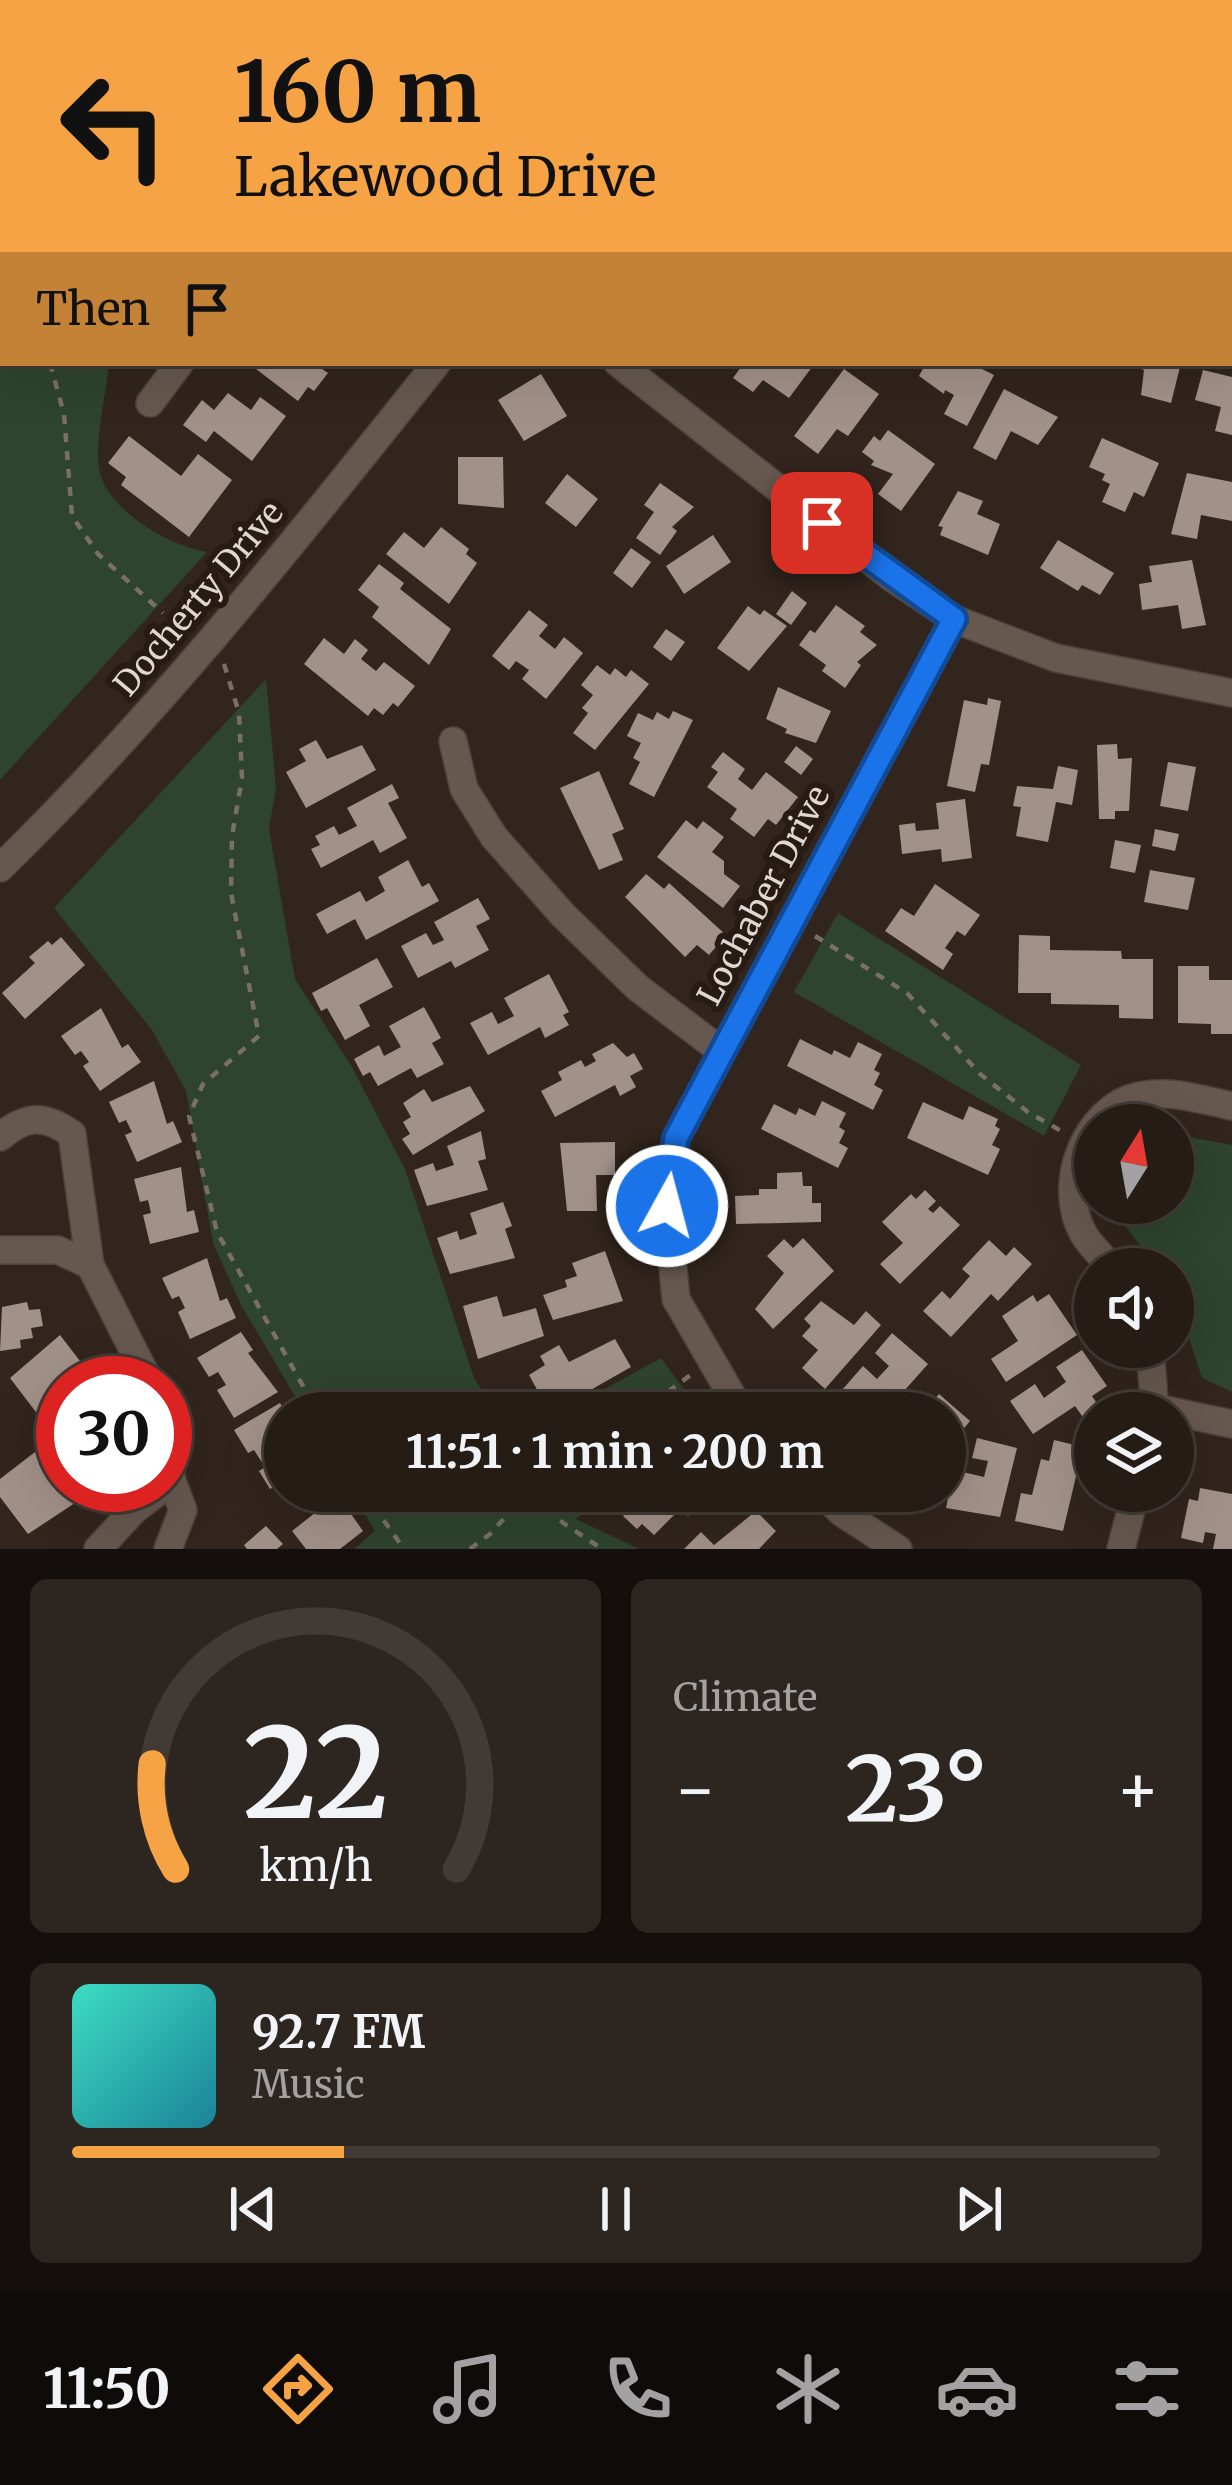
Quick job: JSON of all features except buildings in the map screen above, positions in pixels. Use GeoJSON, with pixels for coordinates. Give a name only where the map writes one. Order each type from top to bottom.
{"type":"FeatureCollection","features":[{"type":"Feature","properties":{"kind":"street"},"geometry":{"type":"LineString","coordinates":[[150,404],[178,366]]}},
{"type":"Feature","properties":{"kind":"street","name":"Docherty Drive"},"geometry":{"type":"LineString","coordinates":[[0,868],[78,791],[216,635],[435,366]]}},
{"type":"Feature","properties":{"kind":"street"},"geometry":{"type":"LineString","coordinates":[[622,366],[891,577],[954,619],[1055,658],[1232,693]]}},
{"type":"Feature","properties":{"kind":"street","name":"Lochaber Drive"},"geometry":{"type":"LineString","coordinates":[[730,1392],[676,1299],[667,1206],[676,1138],[954,619]]}},
{"type":"Feature","properties":{"kind":"street"},"geometry":{"type":"LineString","coordinates":[[453,741],[464,789],[494,837],[563,916],[638,988],[720,1050]]}},
{"type":"Feature","properties":{"kind":"street"},"geometry":{"type":"LineString","coordinates":[[1117,1104],[1140,1096],[1171,1094],[1232,1106]]}},
{"type":"Feature","properties":{"kind":"street"},"geometry":{"type":"LineString","coordinates":[[0,1137],[27,1118],[52,1120],[71,1134],[90,1265],[136,1356]]}},
{"type":"Feature","properties":{"kind":"street"},"geometry":{"type":"LineString","coordinates":[[0,1250],[58,1250],[90,1265]]}},
{"type":"Feature","properties":{"kind":"street"},"geometry":{"type":"LineString","coordinates":[[1194,1418],[1232,1424]]}},
{"type":"Feature","properties":{"kind":"street"},"geometry":{"type":"LineString","coordinates":[[98,1549],[132,1512]]}},
{"type":"Feature","properties":{"kind":"street"},"geometry":{"type":"LineString","coordinates":[[169,1549],[182,1512]]}},
{"type":"Feature","properties":{"kind":"street"},"geometry":{"type":"LineString","coordinates":[[841,1512],[898,1549]]}},
{"type":"Feature","properties":{"kind":"street"},"geometry":{"type":"LineString","coordinates":[[1121,1549],[1131,1512]]}},
{"type":"Feature","properties":{"kind":"path"},"geometry":{"type":"LineString","coordinates":[[51,366],[64,414],[72,516],[98,554],[163,613]]}},
{"type":"Feature","properties":{"kind":"path"},"geometry":{"type":"LineString","coordinates":[[216,635],[239,713],[242,778],[232,836],[231,893],[259,1036],[203,1084],[189,1116],[217,1232],[306,1392]]}},
{"type":"Feature","properties":{"kind":"path"},"geometry":{"type":"LineString","coordinates":[[790,920],[907,993],[980,1074],[1028,1112],[1074,1139]]}},
{"type":"Feature","properties":{"kind":"path"},"geometry":{"type":"LineString","coordinates":[[667,1392],[711,1359]]}},
{"type":"Feature","properties":{"kind":"path"},"geometry":{"type":"LineString","coordinates":[[378,1512],[404,1549]]}},
{"type":"Feature","properties":{"kind":"path"},"geometry":{"type":"LineString","coordinates":[[470,1549],[510,1512]]}},
{"type":"Feature","properties":{"kind":"path"},"geometry":{"type":"LineString","coordinates":[[554,1512],[602,1549]]}},
{"type":"Feature","properties":{"kind":"green space"},"geometry":{"type":"Polygon","coordinates":[[[0,366],[109,366],[98,443],[104,483],[141,524],[207,552],[0,780],[0,366]]]}},
{"type":"Feature","properties":{"kind":"green space"},"geometry":{"type":"Polygon","coordinates":[[[266,679],[276,788],[269,829],[295,979],[352,1067],[405,1169],[474,1378],[483,1392],[293,1392],[241,1305],[213,1243],[186,1091],[152,1030],[54,908],[266,679]]]}},
{"type":"Feature","properties":{"kind":"green space"},"geometry":{"type":"Polygon","coordinates":[[[838,913],[1081,1065],[1044,1136],[794,992],[838,913]]]}},
{"type":"Feature","properties":{"kind":"green space"},"geometry":{"type":"Polygon","coordinates":[[[1194,1138],[1232,1145],[1232,1392],[1202,1378],[1194,1353],[1194,1248],[1142,1248],[1124,1224],[1194,1224],[1194,1138]]]}},
{"type":"Feature","properties":{"kind":"green space"},"geometry":{"type":"Polygon","coordinates":[[[661,1358],[686,1392],[599,1392],[661,1358]]]}},
{"type":"Feature","properties":{"kind":"green space"},"geometry":{"type":"Polygon","coordinates":[[[364,1512],[584,1512],[576,1519],[639,1549],[354,1549],[375,1531],[364,1512]]]}},
{"type":"Feature","properties":{"kind":"route"},"geometry":{"type":"LineString","coordinates":[[667,1206],[676,1138],[954,619],[822,523]]}}]}
